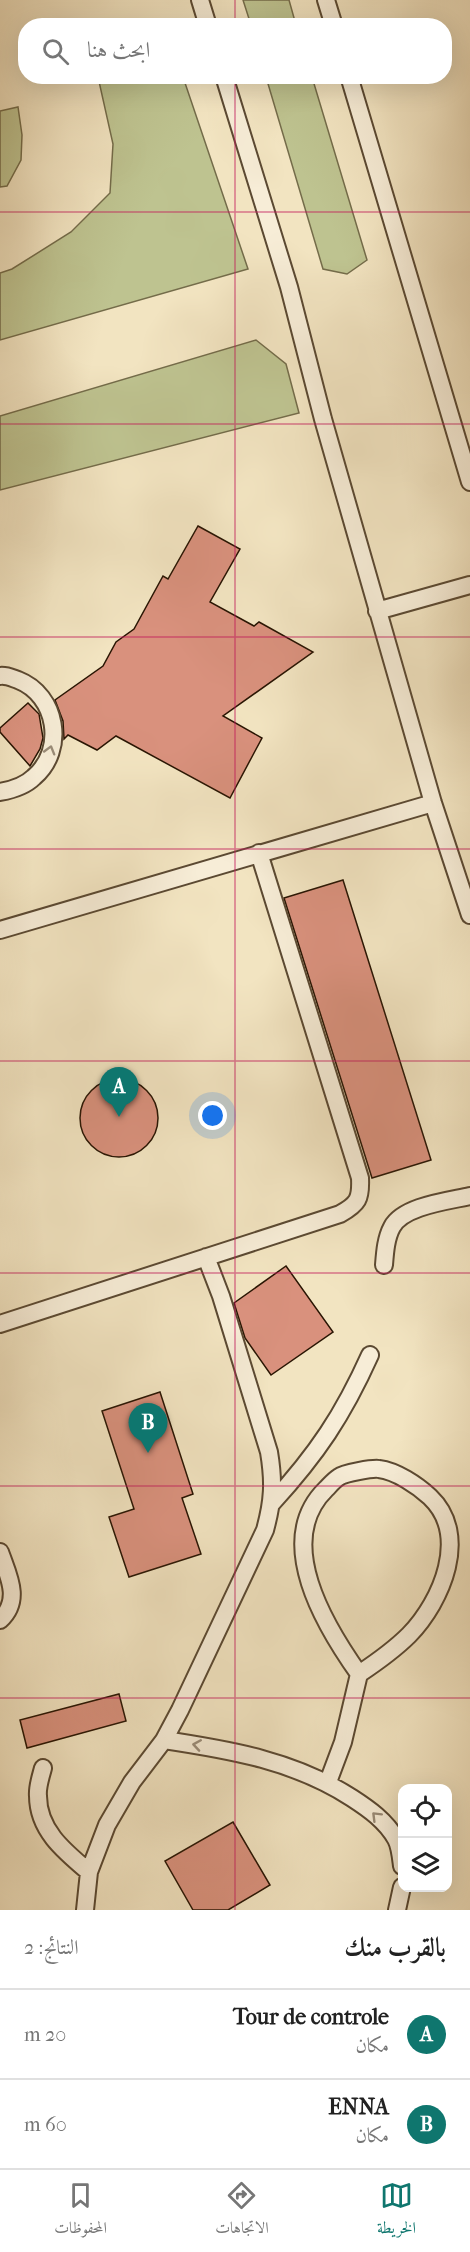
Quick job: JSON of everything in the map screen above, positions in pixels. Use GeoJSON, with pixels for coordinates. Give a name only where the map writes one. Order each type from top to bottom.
{"type":"FeatureCollection","features":[{"type":"Feature","properties":{"kind":"lane"},"geometry":{"type":"LineString","coordinates":[[200,0],[206,18]]}},
{"type":"Feature","properties":{"kind":"lane"},"geometry":{"type":"LineString","coordinates":[[326,0],[332,18]]}},
{"type":"Feature","properties":{"kind":"lane"},"geometry":{"type":"LineString","coordinates":[[226,84],[289,287],[323,419],[433,803],[470,915]]}},
{"type":"Feature","properties":{"kind":"lane"},"geometry":{"type":"LineString","coordinates":[[351,84],[470,483]]}},
{"type":"Feature","properties":{"kind":"lane"},"geometry":{"type":"LineString","coordinates":[[377,611],[470,585]]}},
{"type":"Feature","properties":{"kind":"lane"},"geometry":{"type":"LineString","coordinates":[[0,676],[4,675],[29,684],[47,704],[55,729],[51,756],[34,777],[11,790],[0,792]]}},
{"type":"Feature","properties":{"kind":"lane"},"geometry":{"type":"LineString","coordinates":[[0,930],[433,803]]}},
{"type":"Feature","properties":{"kind":"lane"},"geometry":{"type":"LineString","coordinates":[[0,1324],[340,1214],[353,1207],[360,1193],[360,1178],[259,853]]}},
{"type":"Feature","properties":{"kind":"lane"},"geometry":{"type":"LineString","coordinates":[[384,1265],[386,1245],[393,1226],[407,1212],[470,1196]]}},
{"type":"Feature","properties":{"kind":"lane"},"geometry":{"type":"LineString","coordinates":[[85,1910],[89,1872],[107,1825],[132,1782],[164,1740],[180,1710],[265,1530],[272,1503],[273,1477],[269,1452],[221,1296],[206,1257]]}},
{"type":"Feature","properties":{"kind":"lane"},"geometry":{"type":"LineString","coordinates":[[272,1503],[302,1470],[329,1434],[352,1395],[370,1355]]}},
{"type":"Feature","properties":{"kind":"lane"},"geometry":{"type":"LineString","coordinates":[[328,1782],[343,1742],[359,1674],[387,1656],[403,1641],[431,1607],[445,1577],[451,1542],[440,1507],[414,1483],[379,1469],[341,1475],[315,1501],[303,1537],[307,1573],[319,1609],[337,1643],[359,1674]]}},
{"type":"Feature","properties":{"kind":"lane"},"geometry":{"type":"LineString","coordinates":[[0,1552],[12,1587],[12,1601],[6,1614],[0,1620]]}},
{"type":"Feature","properties":{"kind":"lane"},"geometry":{"type":"LineString","coordinates":[[164,1740],[233,1751],[289,1766],[328,1782],[374,1812],[396,1840],[398,1849]]}},
{"type":"Feature","properties":{"kind":"lane"},"geometry":{"type":"LineString","coordinates":[[43,1768],[38,1795],[43,1823],[59,1847],[89,1872]]}},
{"type":"Feature","properties":{"kind":"lane"},"geometry":{"type":"LineString","coordinates":[[398,1910],[401,1892]]}},
{"type":"Feature","properties":{"kind":"green space"},"geometry":{"type":"Polygon","coordinates":[[[243,0],[289,0],[294,18],[249,18],[243,0]]]}},
{"type":"Feature","properties":{"kind":"green space"},"geometry":{"type":"Polygon","coordinates":[[[100,84],[185,84],[248,269],[0,340],[0,273],[12,269],[71,232],[110,193],[113,144],[100,84]]]}},
{"type":"Feature","properties":{"kind":"green space"},"geometry":{"type":"Polygon","coordinates":[[[268,84],[314,84],[367,260],[347,274],[323,269],[268,84]]]}},
{"type":"Feature","properties":{"kind":"green space"},"geometry":{"type":"Polygon","coordinates":[[[18,107],[22,135],[21,160],[7,186],[0,187],[0,111],[18,107]]]}},
{"type":"Feature","properties":{"kind":"green space"},"geometry":{"type":"Polygon","coordinates":[[[256,340],[286,364],[299,413],[0,490],[0,416],[256,340]]]}},
{"type":"Feature","properties":{"kind":"building"},"geometry":{"type":"Polygon","coordinates":[[[198,526],[240,549],[210,602],[254,626],[259,622],[313,652],[223,716],[262,738],[230,798],[116,736],[97,750],[68,735],[64,739],[63,721],[55,700],[103,666],[116,642],[134,629],[163,576],[168,579],[198,526]]]}},
{"type":"Feature","properties":{"kind":"building"},"geometry":{"type":"Polygon","coordinates":[[[28,703],[39,714],[43,738],[40,749],[30,766],[0,732],[0,728],[28,703]]]}},
{"type":"Feature","properties":{"kind":"building"},"geometry":{"type":"Polygon","coordinates":[[[343,880],[431,1160],[372,1178],[284,898],[343,880]]]}},
{"type":"Feature","properties":{"kind":"building"},"geometry":{"type":"Polygon","coordinates":[[[119,1079],[134,1082],[147,1090],[155,1103],[158,1118],[155,1133],[147,1146],[134,1154],[119,1157],[104,1154],[91,1146],[83,1133],[80,1118],[83,1103],[91,1090],[104,1082],[119,1079]]]}},
{"type":"Feature","properties":{"kind":"building"},"geometry":{"type":"Polygon","coordinates":[[[286,1266],[333,1332],[271,1375],[245,1338],[234,1303],[286,1266]]]}},
{"type":"Feature","properties":{"kind":"building"},"geometry":{"type":"Polygon","coordinates":[[[160,1392],[193,1494],[182,1498],[201,1554],[129,1577],[109,1517],[134,1509],[102,1411],[160,1392]]]}},
{"type":"Feature","properties":{"kind":"building"},"geometry":{"type":"Polygon","coordinates":[[[119,1694],[126,1721],[27,1748],[20,1720],[119,1694]]]}},
{"type":"Feature","properties":{"kind":"building"},"geometry":{"type":"Polygon","coordinates":[[[233,1822],[270,1885],[228,1910],[193,1910],[165,1861],[233,1822]]]}},
{"type":"Feature","properties":{"kind":"place","name":"Tour de controle"},"geometry":{"type":"Point","coordinates":[119,1117]}},
{"type":"Feature","properties":{"kind":"place","name":"ENNA"},"geometry":{"type":"Point","coordinates":[148,1453]}}]}
